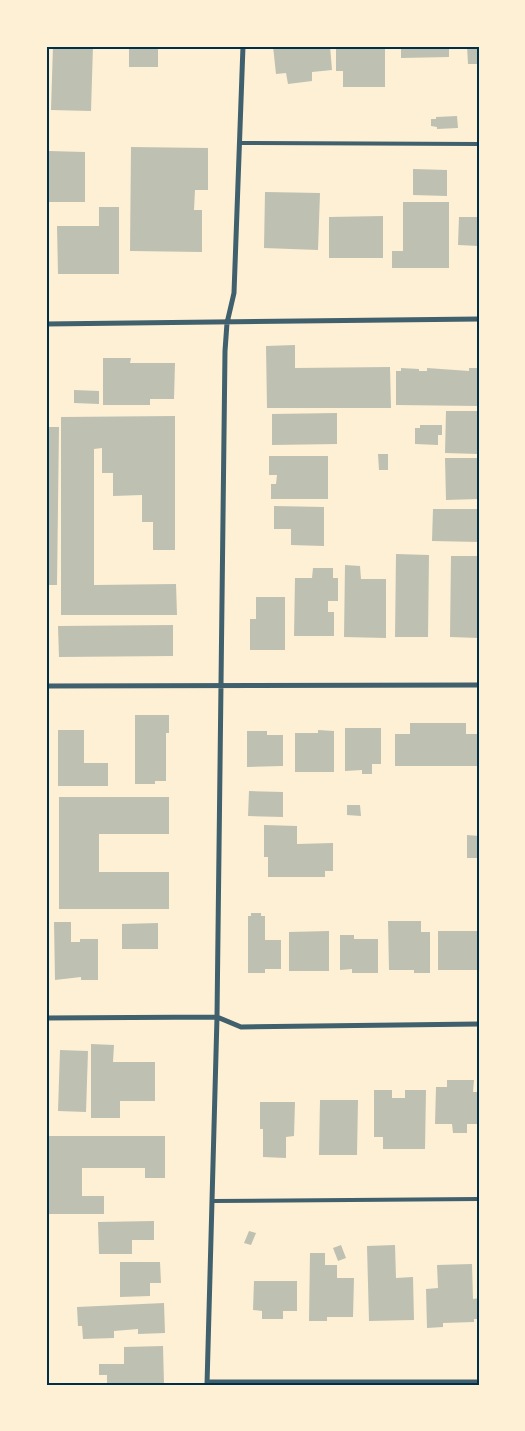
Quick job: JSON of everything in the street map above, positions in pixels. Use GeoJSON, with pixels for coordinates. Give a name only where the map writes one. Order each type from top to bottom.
{"type":"FeatureCollection","features":[{"type":"Feature","properties":{"kind":"street"},"geometry":{"type":"LineString","coordinates":[[243,46],[234,293],[227,323],[220,686],[217,1017],[207,1383],[479,1382]]}},
{"type":"Feature","properties":{"kind":"street"},"geometry":{"type":"LineString","coordinates":[[46,324],[479,319]]}},
{"type":"Feature","properties":{"kind":"street"},"geometry":{"type":"LineString","coordinates":[[46,686],[479,684]]}},
{"type":"Feature","properties":{"kind":"street"},"geometry":{"type":"LineString","coordinates":[[46,1018],[217,1017],[241,1027],[479,1024]]}},
{"type":"Feature","properties":{"kind":"lane"},"geometry":{"type":"LineString","coordinates":[[240,143],[479,144]]}},
{"type":"Feature","properties":{"kind":"lane"},"geometry":{"type":"LineString","coordinates":[[212,1201],[479,1198]]}},
{"type":"Feature","properties":{"kind":"building"},"geometry":{"type":"Polygon","coordinates":[[[53,46],[93,46],[91,111],[51,110],[53,46]]]}},
{"type":"Feature","properties":{"kind":"building"},"geometry":{"type":"Polygon","coordinates":[[[129,46],[158,46],[158,67],[129,67],[129,46]]]}},
{"type":"Feature","properties":{"kind":"building"},"geometry":{"type":"Polygon","coordinates":[[[273,46],[330,46],[332,70],[312,72],[312,81],[288,84],[286,73],[276,74],[273,46]]]}},
{"type":"Feature","properties":{"kind":"building"},"geometry":{"type":"Polygon","coordinates":[[[336,46],[385,46],[385,87],[343,87],[343,71],[336,71],[336,46]]]}},
{"type":"Feature","properties":{"kind":"building"},"geometry":{"type":"Polygon","coordinates":[[[401,46],[449,46],[449,57],[401,58],[401,46]]]}},
{"type":"Feature","properties":{"kind":"building"},"geometry":{"type":"Polygon","coordinates":[[[467,46],[479,46],[479,64],[468,64],[467,46]]]}},
{"type":"Feature","properties":{"kind":"building"},"geometry":{"type":"Polygon","coordinates":[[[457,116],[458,128],[437,129],[437,127],[431,126],[431,119],[436,119],[436,117],[457,116]]]}},
{"type":"Feature","properties":{"kind":"building"},"geometry":{"type":"Polygon","coordinates":[[[131,147],[208,148],[208,190],[195,190],[194,210],[202,210],[202,252],[130,251],[131,147]]]}},
{"type":"Feature","properties":{"kind":"building"},"geometry":{"type":"Polygon","coordinates":[[[49,151],[85,152],[85,202],[48,202],[49,151]]]}},
{"type":"Feature","properties":{"kind":"building"},"geometry":{"type":"Polygon","coordinates":[[[413,169],[447,170],[447,196],[413,195],[413,169]]]}},
{"type":"Feature","properties":{"kind":"building"},"geometry":{"type":"Polygon","coordinates":[[[265,192],[320,193],[318,250],[264,248],[265,192]]]}},
{"type":"Feature","properties":{"kind":"building"},"geometry":{"type":"Polygon","coordinates":[[[403,202],[449,202],[449,268],[392,268],[392,251],[403,251],[403,202]]]}},
{"type":"Feature","properties":{"kind":"building"},"geometry":{"type":"Polygon","coordinates":[[[99,207],[119,207],[119,274],[58,274],[57,226],[99,226],[99,207]]]}},
{"type":"Feature","properties":{"kind":"building"},"geometry":{"type":"Polygon","coordinates":[[[383,216],[383,258],[329,258],[329,217],[383,216]]]}},
{"type":"Feature","properties":{"kind":"building"},"geometry":{"type":"Polygon","coordinates":[[[459,217],[479,217],[479,246],[458,245],[459,217]]]}},
{"type":"Feature","properties":{"kind":"building"},"geometry":{"type":"Polygon","coordinates":[[[295,345],[295,368],[390,367],[391,408],[267,408],[266,346],[295,345]]]}},
{"type":"Feature","properties":{"kind":"building"},"geometry":{"type":"Polygon","coordinates":[[[103,358],[131,358],[130,363],[175,363],[174,399],[150,399],[150,405],[103,405],[103,358]]]}},
{"type":"Feature","properties":{"kind":"building"},"geometry":{"type":"Polygon","coordinates":[[[401,368],[419,369],[419,371],[427,371],[427,368],[469,371],[469,368],[479,368],[479,406],[396,405],[396,371],[401,371],[401,368]]]}},
{"type":"Feature","properties":{"kind":"building"},"geometry":{"type":"Polygon","coordinates":[[[74,390],[99,391],[99,404],[74,403],[74,390]]]}},
{"type":"Feature","properties":{"kind":"building"},"geometry":{"type":"Polygon","coordinates":[[[446,411],[479,411],[479,454],[445,453],[446,411]]]}},
{"type":"Feature","properties":{"kind":"building"},"geometry":{"type":"Polygon","coordinates":[[[337,413],[337,444],[272,445],[272,414],[337,413]]]}},
{"type":"Feature","properties":{"kind":"building"},"geometry":{"type":"Polygon","coordinates":[[[175,416],[175,550],[153,550],[153,522],[142,522],[142,495],[113,496],[113,473],[102,473],[102,448],[94,449],[94,585],[176,584],[177,615],[61,615],[61,417],[175,416]]]}},
{"type":"Feature","properties":{"kind":"building"},"geometry":{"type":"Polygon","coordinates":[[[420,425],[442,425],[442,435],[438,435],[438,445],[415,444],[415,428],[420,428],[420,425]]]}},
{"type":"Feature","properties":{"kind":"building"},"geometry":{"type":"Polygon","coordinates":[[[46,427],[59,427],[57,585],[46,585],[46,427]]]}},
{"type":"Feature","properties":{"kind":"building"},"geometry":{"type":"Polygon","coordinates":[[[378,454],[388,454],[388,470],[379,470],[378,454]]]}},
{"type":"Feature","properties":{"kind":"building"},"geometry":{"type":"Polygon","coordinates":[[[269,456],[328,456],[328,499],[271,499],[271,484],[276,484],[277,475],[269,475],[269,456]]]}},
{"type":"Feature","properties":{"kind":"building"},"geometry":{"type":"Polygon","coordinates":[[[445,458],[479,458],[479,499],[446,500],[445,458]]]}},
{"type":"Feature","properties":{"kind":"building"},"geometry":{"type":"Polygon","coordinates":[[[274,506],[324,507],[324,546],[291,545],[291,529],[274,529],[274,506]]]}},
{"type":"Feature","properties":{"kind":"building"},"geometry":{"type":"Polygon","coordinates":[[[433,509],[479,509],[479,542],[432,541],[433,509]]]}},
{"type":"Feature","properties":{"kind":"building"},"geometry":{"type":"Polygon","coordinates":[[[396,554],[429,555],[428,637],[395,637],[396,554]]]}},
{"type":"Feature","properties":{"kind":"building"},"geometry":{"type":"Polygon","coordinates":[[[451,556],[479,556],[479,638],[450,637],[451,556]]]}},
{"type":"Feature","properties":{"kind":"building"},"geometry":{"type":"Polygon","coordinates":[[[345,565],[360,566],[361,579],[386,579],[386,638],[344,637],[345,565]]]}},
{"type":"Feature","properties":{"kind":"building"},"geometry":{"type":"Polygon","coordinates":[[[313,568],[333,568],[333,578],[338,578],[338,601],[328,601],[328,612],[334,612],[334,636],[294,636],[295,578],[312,578],[313,568]]]}},
{"type":"Feature","properties":{"kind":"building"},"geometry":{"type":"Polygon","coordinates":[[[256,597],[285,597],[285,650],[250,650],[250,619],[256,619],[256,597]]]}},
{"type":"Feature","properties":{"kind":"building"},"geometry":{"type":"Polygon","coordinates":[[[173,625],[173,656],[59,657],[58,626],[173,625]]]}},
{"type":"Feature","properties":{"kind":"building"},"geometry":{"type":"Polygon","coordinates":[[[135,715],[169,715],[169,733],[166,733],[166,781],[155,781],[155,784],[135,784],[135,715]]]}},
{"type":"Feature","properties":{"kind":"building"},"geometry":{"type":"Polygon","coordinates":[[[410,723],[466,723],[466,734],[479,734],[479,766],[395,766],[395,734],[410,734],[410,723]]]}},
{"type":"Feature","properties":{"kind":"building"},"geometry":{"type":"Polygon","coordinates":[[[345,728],[381,728],[381,764],[372,764],[372,774],[362,774],[362,770],[345,771],[345,728]]]}},
{"type":"Feature","properties":{"kind":"building"},"geometry":{"type":"Polygon","coordinates":[[[58,730],[84,730],[84,763],[108,763],[108,786],[58,786],[58,730]]]}},
{"type":"Feature","properties":{"kind":"building"},"geometry":{"type":"Polygon","coordinates":[[[318,730],[334,731],[334,772],[295,772],[295,733],[318,733],[318,730]]]}},
{"type":"Feature","properties":{"kind":"building"},"geometry":{"type":"Polygon","coordinates":[[[247,731],[267,731],[267,735],[283,735],[283,766],[247,767],[247,731]]]}},
{"type":"Feature","properties":{"kind":"building"},"geometry":{"type":"Polygon","coordinates":[[[249,791],[283,792],[283,817],[248,816],[249,791]]]}},
{"type":"Feature","properties":{"kind":"building"},"geometry":{"type":"Polygon","coordinates":[[[59,797],[169,797],[169,834],[99,834],[99,872],[169,872],[169,909],[59,909],[59,797]]]}},
{"type":"Feature","properties":{"kind":"building"},"geometry":{"type":"Polygon","coordinates":[[[347,805],[360,805],[361,816],[347,815],[347,805]]]}},
{"type":"Feature","properties":{"kind":"building"},"geometry":{"type":"Polygon","coordinates":[[[264,825],[297,826],[297,844],[333,843],[333,871],[325,871],[325,877],[268,877],[268,857],[264,857],[264,825]]]}},
{"type":"Feature","properties":{"kind":"building"},"geometry":{"type":"Polygon","coordinates":[[[467,835],[479,836],[479,858],[467,858],[467,835]]]}},
{"type":"Feature","properties":{"kind":"building"},"geometry":{"type":"Polygon","coordinates":[[[251,913],[261,913],[261,916],[265,916],[265,940],[281,940],[281,969],[265,969],[265,973],[248,973],[248,916],[251,916],[251,913]]]}},
{"type":"Feature","properties":{"kind":"building"},"geometry":{"type":"Polygon","coordinates":[[[388,921],[421,921],[421,932],[430,932],[430,973],[414,973],[414,970],[389,970],[388,921]]]}},
{"type":"Feature","properties":{"kind":"building"},"geometry":{"type":"Polygon","coordinates":[[[54,922],[71,922],[71,942],[80,942],[80,939],[98,939],[98,980],[81,980],[81,977],[55,980],[54,922]]]}},
{"type":"Feature","properties":{"kind":"building"},"geometry":{"type":"Polygon","coordinates":[[[158,923],[158,949],[122,949],[122,924],[158,923]]]}},
{"type":"Feature","properties":{"kind":"building"},"geometry":{"type":"Polygon","coordinates":[[[329,931],[329,971],[289,971],[289,932],[329,931]]]}},
{"type":"Feature","properties":{"kind":"building"},"geometry":{"type":"Polygon","coordinates":[[[438,931],[479,931],[479,970],[438,970],[438,931]]]}},
{"type":"Feature","properties":{"kind":"building"},"geometry":{"type":"Polygon","coordinates":[[[340,935],[354,935],[354,939],[378,939],[378,973],[352,973],[352,969],[340,970],[340,935]]]}},
{"type":"Feature","properties":{"kind":"building"},"geometry":{"type":"Polygon","coordinates":[[[91,1044],[114,1045],[113,1062],[155,1062],[155,1101],[120,1101],[120,1118],[91,1118],[91,1044]]]}},
{"type":"Feature","properties":{"kind":"building"},"geometry":{"type":"Polygon","coordinates":[[[60,1050],[88,1051],[86,1112],[58,1111],[60,1050]]]}},
{"type":"Feature","properties":{"kind":"building"},"geometry":{"type":"Polygon","coordinates":[[[447,1080],[474,1080],[473,1092],[479,1092],[479,1124],[467,1124],[467,1133],[453,1133],[452,1124],[435,1124],[436,1087],[447,1087],[447,1080]]]}},
{"type":"Feature","properties":{"kind":"building"},"geometry":{"type":"Polygon","coordinates":[[[374,1090],[392,1090],[392,1098],[405,1098],[405,1090],[426,1090],[425,1149],[383,1149],[383,1137],[374,1137],[374,1090]]]}},
{"type":"Feature","properties":{"kind":"building"},"geometry":{"type":"Polygon","coordinates":[[[320,1100],[358,1100],[357,1155],[319,1155],[320,1100]]]}},
{"type":"Feature","properties":{"kind":"building"},"geometry":{"type":"Polygon","coordinates":[[[260,1102],[295,1102],[294,1136],[286,1137],[286,1158],[263,1157],[263,1129],[260,1129],[260,1102]]]}},
{"type":"Feature","properties":{"kind":"building"},"geometry":{"type":"Polygon","coordinates":[[[47,1136],[165,1136],[165,1178],[145,1178],[145,1168],[82,1168],[82,1196],[104,1196],[104,1214],[46,1214],[47,1136]]]}},
{"type":"Feature","properties":{"kind":"building"},"geometry":{"type":"Polygon","coordinates":[[[154,1221],[154,1240],[132,1240],[132,1254],[99,1254],[98,1222],[154,1221]]]}},
{"type":"Feature","properties":{"kind":"building"},"geometry":{"type":"Polygon","coordinates":[[[249,1231],[256,1233],[251,1245],[244,1243],[249,1231]]]}},
{"type":"Feature","properties":{"kind":"building"},"geometry":{"type":"Polygon","coordinates":[[[341,1245],[346,1258],[338,1261],[333,1248],[341,1245]]]}},
{"type":"Feature","properties":{"kind":"building"},"geometry":{"type":"Polygon","coordinates":[[[395,1245],[396,1278],[413,1277],[414,1320],[369,1321],[367,1246],[395,1245]]]}},
{"type":"Feature","properties":{"kind":"building"},"geometry":{"type":"Polygon","coordinates":[[[310,1253],[325,1253],[325,1265],[337,1265],[337,1278],[354,1278],[353,1317],[327,1317],[327,1321],[309,1321],[310,1253]]]}},
{"type":"Feature","properties":{"kind":"building"},"geometry":{"type":"Polygon","coordinates":[[[120,1262],[160,1262],[161,1283],[150,1283],[150,1296],[120,1297],[120,1262]]]}},
{"type":"Feature","properties":{"kind":"building"},"geometry":{"type":"Polygon","coordinates":[[[472,1264],[473,1299],[479,1298],[479,1319],[474,1319],[474,1322],[443,1323],[443,1327],[427,1328],[426,1289],[438,1288],[437,1265],[472,1264]]]}},
{"type":"Feature","properties":{"kind":"building"},"geometry":{"type":"Polygon","coordinates":[[[254,1281],[297,1281],[297,1311],[283,1311],[283,1319],[262,1319],[262,1311],[253,1310],[254,1281]]]}},
{"type":"Feature","properties":{"kind":"building"},"geometry":{"type":"Polygon","coordinates":[[[164,1303],[165,1333],[138,1334],[138,1329],[114,1331],[114,1338],[83,1339],[82,1326],[78,1326],[77,1307],[164,1303]]]}},
{"type":"Feature","properties":{"kind":"building"},"geometry":{"type":"Polygon","coordinates":[[[163,1346],[164,1384],[107,1385],[107,1375],[99,1375],[99,1364],[124,1364],[124,1347],[163,1346]]]}}]}
